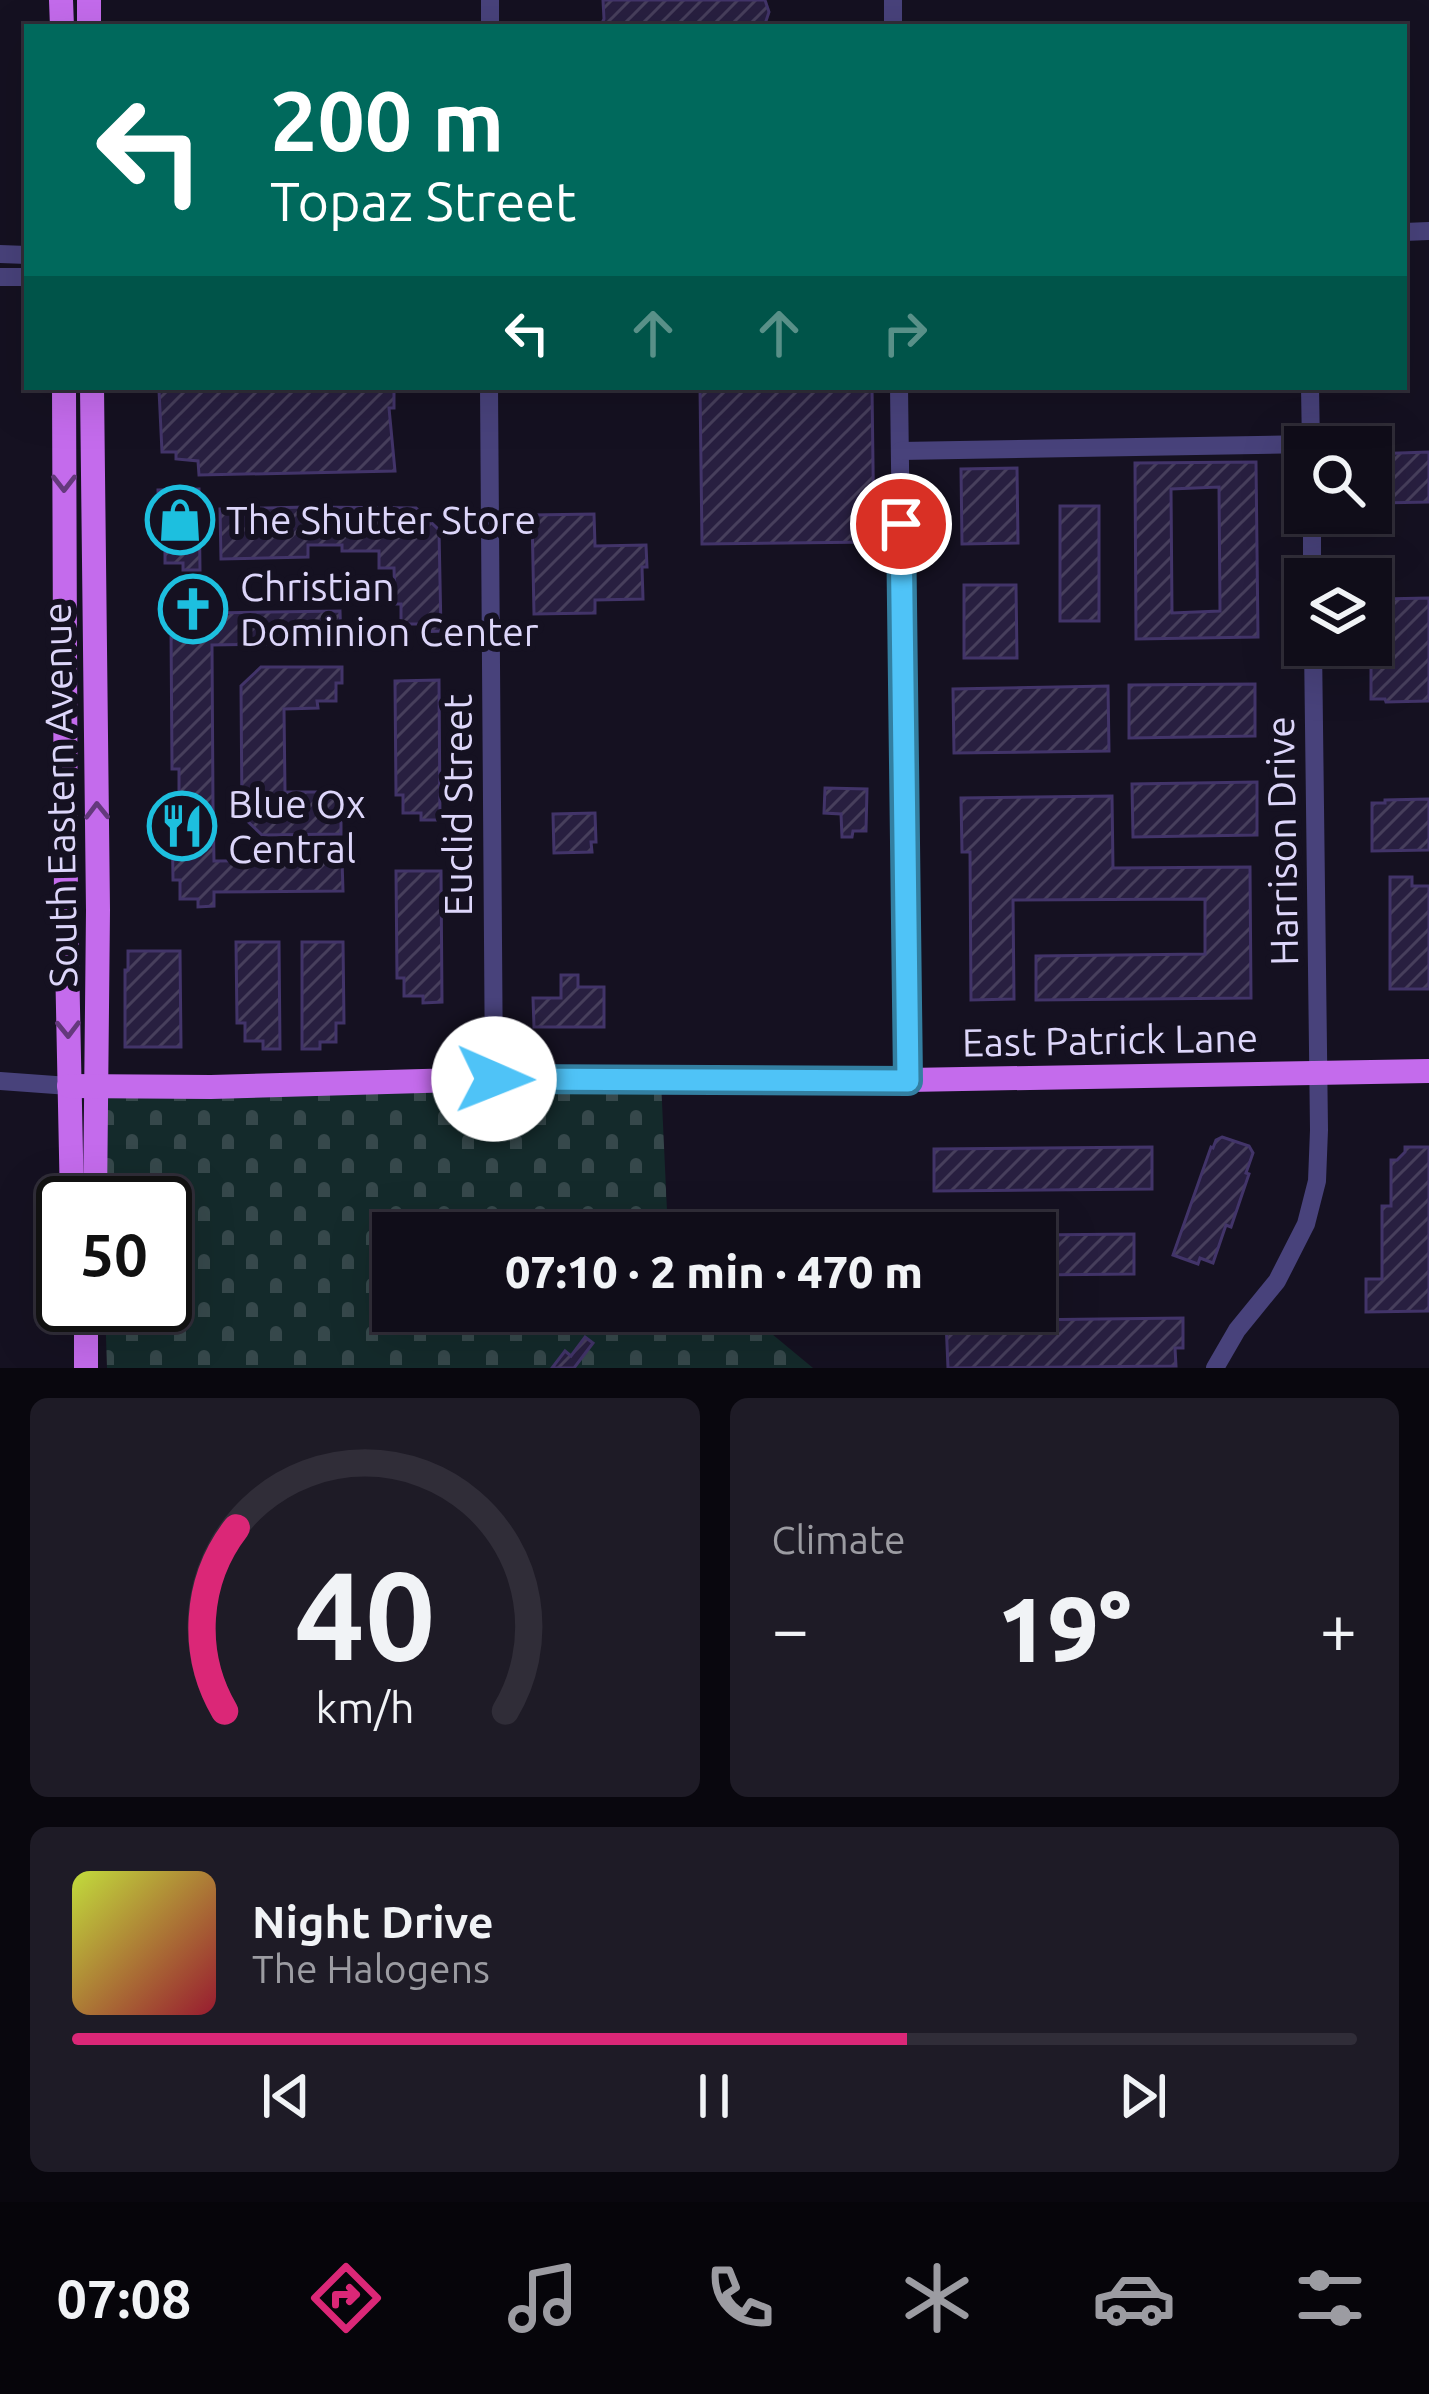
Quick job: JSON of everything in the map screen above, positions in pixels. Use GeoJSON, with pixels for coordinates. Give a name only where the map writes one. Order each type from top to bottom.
{"type":"FeatureCollection","features":[{"type":"Feature","properties":{"kind":"main road","name":"South Eastern Avenue"},"geometry":{"type":"LineString","coordinates":[[64,390],[71,1176]]}},
{"type":"Feature","properties":{"kind":"main road","name":"South Eastern Avenue"},"geometry":{"type":"LineString","coordinates":[[92,390],[98,910],[95,1176]]}},
{"type":"Feature","properties":{"kind":"main road","name":"East Patrick Lane"},"geometry":{"type":"LineString","coordinates":[[69,1086],[494,1079],[908,1081],[1429,1071]]}},
{"type":"Feature","properties":{"kind":"main road"},"geometry":{"type":"LineString","coordinates":[[86,1332],[86,1368]]}},
{"type":"Feature","properties":{"kind":"street","name":"Euclid Street"},"geometry":{"type":"LineString","coordinates":[[489,390],[494,1079]]}},
{"type":"Feature","properties":{"kind":"street"},"geometry":{"type":"LineString","coordinates":[[899,390],[908,1081]]}},
{"type":"Feature","properties":{"kind":"street"},"geometry":{"type":"LineString","coordinates":[[1310,390],[1311,426]]}},
{"type":"Feature","properties":{"kind":"street"},"geometry":{"type":"LineString","coordinates":[[900,451],[1284,446]]}},
{"type":"Feature","properties":{"kind":"street","name":"Harrison Drive"},"geometry":{"type":"LineString","coordinates":[[1215,1368],[1237,1330],[1277,1281],[1306,1224],[1317,1181],[1313,666]]}},
{"type":"Feature","properties":{"kind":"street","name":"East Patrick Lane"},"geometry":{"type":"LineString","coordinates":[[0,1081],[69,1086]]}},
{"type":"Feature","properties":{"kind":"green space"},"geometry":{"type":"Polygon","coordinates":[[[661,1081],[667,1212],[372,1212],[372,1332],[769,1332],[813,1368],[107,1368],[106,1332],[192,1332],[192,1176],[100,1176],[97,1085],[661,1081]]]}},
{"type":"Feature","properties":{"kind":"building"},"geometry":{"type":"Polygon","coordinates":[[[603,0],[765,0],[769,12],[765,24],[602,24],[603,0]]]}},
{"type":"Feature","properties":{"kind":"building"},"geometry":{"type":"Polygon","coordinates":[[[159,390],[394,390],[394,408],[389,408],[395,471],[199,475],[198,461],[162,452],[159,390]]]}},
{"type":"Feature","properties":{"kind":"building"},"geometry":{"type":"Polygon","coordinates":[[[700,390],[872,390],[874,542],[702,544],[700,390]]]}},
{"type":"Feature","properties":{"kind":"building"},"geometry":{"type":"Polygon","coordinates":[[[1429,452],[1429,502],[1392,503],[1392,453],[1429,452]]]}},
{"type":"Feature","properties":{"kind":"building"},"geometry":{"type":"Polygon","coordinates":[[[1256,462],[1258,637],[1136,639],[1135,463],[1256,462]],[[1219,487],[1171,489],[1172,613],[1220,611],[1219,487]]]}},
{"type":"Feature","properties":{"kind":"building"},"geometry":{"type":"Polygon","coordinates":[[[1017,468],[1018,543],[962,544],[961,469],[1017,468]]]}},
{"type":"Feature","properties":{"kind":"building"},"geometry":{"type":"Polygon","coordinates":[[[199,489],[200,570],[183,570],[183,563],[165,563],[165,545],[159,545],[158,490],[199,489]]]}},
{"type":"Feature","properties":{"kind":"building"},"geometry":{"type":"Polygon","coordinates":[[[1060,506],[1099,506],[1099,621],[1060,621],[1060,506]]]}},
{"type":"Feature","properties":{"kind":"building"},"geometry":{"type":"Polygon","coordinates":[[[416,508],[439,530],[441,631],[419,632],[419,624],[401,624],[394,568],[379,568],[379,551],[308,545],[308,557],[221,559],[220,509],[416,508]]]}},
{"type":"Feature","properties":{"kind":"building"},"geometry":{"type":"Polygon","coordinates":[[[594,514],[595,546],[646,545],[643,599],[595,600],[595,613],[534,614],[532,515],[594,514]]]}},
{"type":"Feature","properties":{"kind":"building"},"geometry":{"type":"Polygon","coordinates":[[[964,585],[1016,585],[1017,658],[964,658],[964,585]]]}},
{"type":"Feature","properties":{"kind":"building"},"geometry":{"type":"Polygon","coordinates":[[[1429,598],[1429,701],[1371,699],[1371,666],[1392,666],[1392,599],[1429,598]]]}},
{"type":"Feature","properties":{"kind":"building"},"geometry":{"type":"Polygon","coordinates":[[[196,600],[212,600],[212,613],[340,611],[341,643],[212,645],[213,805],[214,861],[342,860],[343,891],[214,892],[214,906],[198,907],[198,899],[180,899],[180,880],[173,880],[172,806],[179,805],[179,769],[172,769],[171,626],[178,626],[177,607],[196,607],[196,600]]]}},
{"type":"Feature","properties":{"kind":"building"},"geometry":{"type":"Polygon","coordinates":[[[261,667],[342,667],[336,701],[317,701],[318,708],[284,709],[285,792],[319,792],[319,799],[336,798],[341,834],[262,835],[242,816],[241,686],[261,667]]]}},
{"type":"Feature","properties":{"kind":"building"},"geometry":{"type":"Polygon","coordinates":[[[439,680],[440,820],[421,820],[421,813],[403,813],[403,795],[396,795],[395,681],[439,680]]]}},
{"type":"Feature","properties":{"kind":"building"},"geometry":{"type":"Polygon","coordinates":[[[1255,684],[1255,736],[1129,738],[1129,685],[1255,684]]]}},
{"type":"Feature","properties":{"kind":"building"},"geometry":{"type":"Polygon","coordinates":[[[1108,686],[1109,751],[954,753],[953,689],[1108,686]]]}},
{"type":"Feature","properties":{"kind":"building"},"geometry":{"type":"Polygon","coordinates":[[[1257,782],[1257,835],[1133,837],[1132,784],[1257,782]]]}},
{"type":"Feature","properties":{"kind":"building"},"geometry":{"type":"Polygon","coordinates":[[[825,788],[867,789],[866,831],[842,837],[841,814],[824,813],[825,788]]]}},
{"type":"Feature","properties":{"kind":"building"},"geometry":{"type":"Polygon","coordinates":[[[1112,796],[1113,868],[1250,867],[1251,998],[1036,1000],[1036,956],[1205,954],[1205,899],[1013,900],[1014,999],[971,1000],[970,852],[962,852],[961,798],[1112,796]]]}},
{"type":"Feature","properties":{"kind":"building"},"geometry":{"type":"Polygon","coordinates":[[[1429,799],[1429,850],[1372,851],[1372,803],[1429,799]]]}},
{"type":"Feature","properties":{"kind":"building"},"geometry":{"type":"Polygon","coordinates":[[[595,813],[592,852],[554,853],[553,814],[595,813]]]}},
{"type":"Feature","properties":{"kind":"building"},"geometry":{"type":"Polygon","coordinates":[[[396,871],[441,871],[442,1002],[423,1003],[423,996],[404,996],[404,978],[397,978],[396,871]]]}},
{"type":"Feature","properties":{"kind":"building"},"geometry":{"type":"Polygon","coordinates":[[[1390,877],[1412,877],[1412,886],[1429,886],[1429,989],[1390,989],[1390,877]]]}},
{"type":"Feature","properties":{"kind":"building"},"geometry":{"type":"Polygon","coordinates":[[[236,942],[279,942],[280,1049],[263,1049],[263,1041],[245,1041],[245,1023],[237,1023],[236,942]]]}},
{"type":"Feature","properties":{"kind":"building"},"geometry":{"type":"Polygon","coordinates":[[[302,942],[343,942],[344,1023],[336,1023],[336,1042],[320,1042],[320,1049],[302,1049],[302,942]]]}},
{"type":"Feature","properties":{"kind":"building"},"geometry":{"type":"Polygon","coordinates":[[[128,951],[180,951],[181,1047],[125,1047],[128,951]]]}},
{"type":"Feature","properties":{"kind":"building"},"geometry":{"type":"Polygon","coordinates":[[[561,975],[578,975],[578,987],[604,987],[604,1027],[534,1027],[533,998],[561,998],[561,975]]]}},
{"type":"Feature","properties":{"kind":"building"},"geometry":{"type":"Polygon","coordinates":[[[1222,1137],[1249,1146],[1253,1153],[1231,1227],[1226,1225],[1213,1263],[1200,1258],[1198,1264],[1173,1255],[1211,1147],[1222,1137]]]}},
{"type":"Feature","properties":{"kind":"building"},"geometry":{"type":"Polygon","coordinates":[[[1152,1147],[1152,1189],[934,1191],[934,1149],[1152,1147]]]}},
{"type":"Feature","properties":{"kind":"building"},"geometry":{"type":"Polygon","coordinates":[[[1405,1147],[1429,1147],[1429,1311],[1366,1312],[1366,1279],[1382,1279],[1382,1206],[1391,1206],[1391,1160],[1397,1160],[1405,1147]]]}},
{"type":"Feature","properties":{"kind":"building"},"geometry":{"type":"Polygon","coordinates":[[[1134,1234],[1134,1274],[1056,1275],[1056,1235],[1134,1234]]]}},
{"type":"Feature","properties":{"kind":"building"},"geometry":{"type":"Polygon","coordinates":[[[1183,1318],[1183,1348],[1175,1348],[1176,1366],[948,1368],[946,1332],[1056,1332],[1056,1320],[1183,1318]]]}},
{"type":"Feature","properties":{"kind":"building"},"geometry":{"type":"Polygon","coordinates":[[[585,1337],[593,1343],[574,1368],[552,1368],[565,1351],[571,1356],[585,1337]]]}},
{"type":"Feature","properties":{"kind":"place","name":"The Shutter Store"},"geometry":{"type":"Point","coordinates":[180,520]}},
{"type":"Feature","properties":{"kind":"place","name":"Christian Dominion Center"},"geometry":{"type":"Point","coordinates":[193,609]}},
{"type":"Feature","properties":{"kind":"place","name":"Blue Ox Central"},"geometry":{"type":"Point","coordinates":[182,826]}},
{"type":"Feature","properties":{"kind":"route"},"geometry":{"type":"LineString","coordinates":[[494,1079],[908,1081],[901,524]]}}]}
